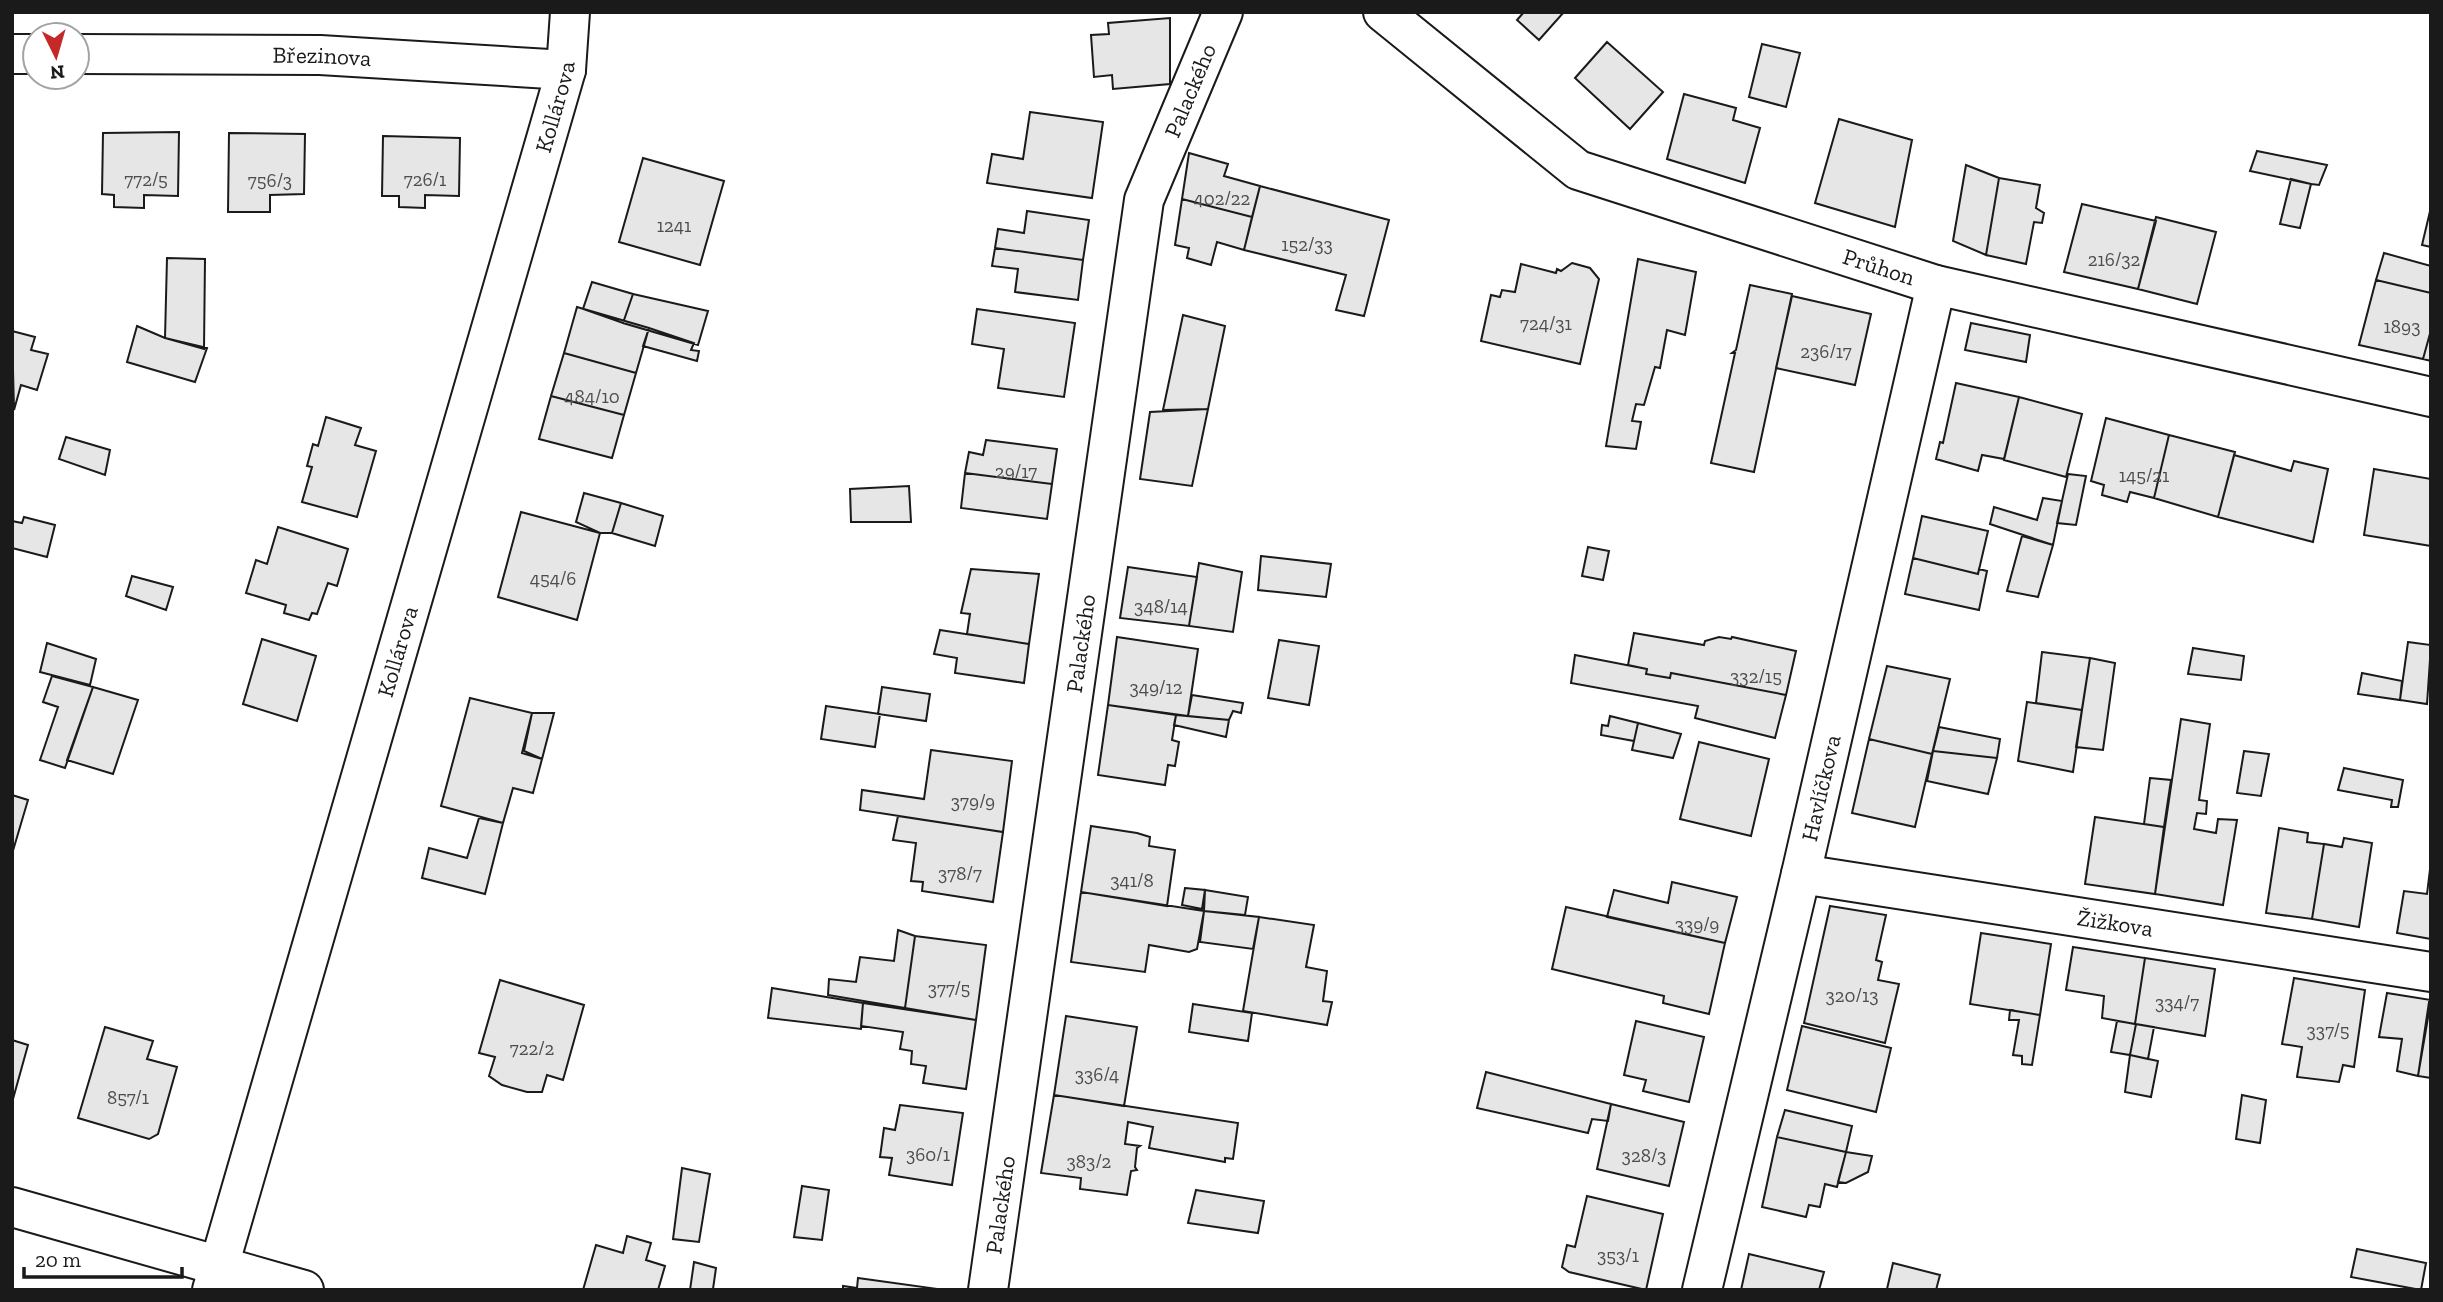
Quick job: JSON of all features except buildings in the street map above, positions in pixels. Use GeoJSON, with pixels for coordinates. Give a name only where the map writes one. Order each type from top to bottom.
{"type":"FeatureCollection","features":[{"type":"Feature","properties":{"kind":"street","name":"Kollárova"},"geometry":{"type":"LineString","coordinates":[[216,1277],[566,70],[570,12]]}},
{"type":"Feature","properties":{"kind":"street","name":"Palackého"},"geometry":{"type":"LineString","coordinates":[[988,1290],[1144,200],[1223,12]]}},
{"type":"Feature","properties":{"kind":"street","name":"Průhon"},"geometry":{"type":"LineString","coordinates":[[1383,12],[1578,170],[1936,285],[2431,397]]}},
{"type":"Feature","properties":{"kind":"street","name":"Březinova"},"geometry":{"type":"LineString","coordinates":[[91,54],[320,55],[566,70]]}},
{"type":"Feature","properties":{"kind":"street","name":"Havlíčkova"},"geometry":{"type":"LineString","coordinates":[[1702,1290],[1936,285]]}},
{"type":"Feature","properties":{"kind":"street","name":"Žižkova"},"geometry":{"type":"LineString","coordinates":[[1801,874],[2431,972]]}},
{"type":"Feature","properties":{"kind":"street"},"geometry":{"type":"LineString","coordinates":[[12,1206],[216,1277],[304,1290]]}}]}
